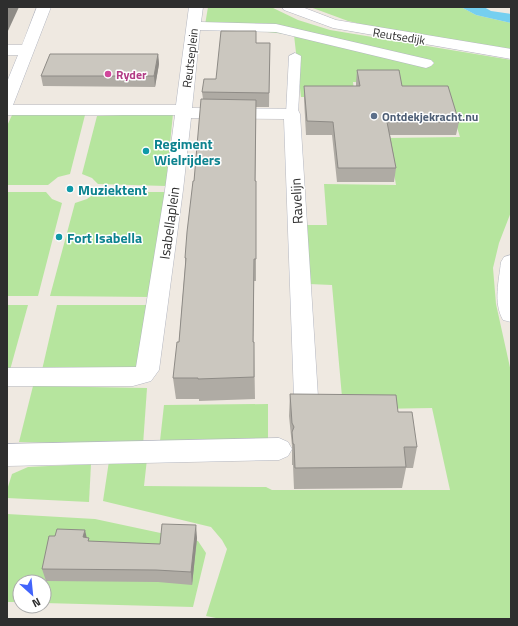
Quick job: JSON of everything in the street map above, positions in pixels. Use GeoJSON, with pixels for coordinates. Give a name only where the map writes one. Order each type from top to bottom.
{"type":"FeatureCollection","features":[{"type":"Feature","properties":{"kind":"street"},"geometry":{"type":"LineString","coordinates":[[7,102],[44,7]]}},
{"type":"Feature","properties":{"kind":"street","name":"Reutseplein"},"geometry":{"type":"LineString","coordinates":[[183,111],[196,7]]}},
{"type":"Feature","properties":{"kind":"street","name":"Reutsedijk"},"geometry":{"type":"LineString","coordinates":[[289,7],[333,24],[511,54]]}},
{"type":"Feature","properties":{"kind":"street"},"geometry":{"type":"LineString","coordinates":[[194,26],[276,28],[426,63]]}},
{"type":"Feature","properties":{"kind":"street"},"geometry":{"type":"LineString","coordinates":[[7,50],[27,50]]}},
{"type":"Feature","properties":{"kind":"street"},"geometry":{"type":"LineString","coordinates":[[7,110],[183,111],[292,114]]}},
{"type":"Feature","properties":{"kind":"street","name":"Isabellaplein"},"geometry":{"type":"LineString","coordinates":[[7,377],[133,377],[143,375],[147,370],[173,197],[183,111]]}},
{"type":"Feature","properties":{"kind":"street","name":"Ravelijn"},"geometry":{"type":"LineString","coordinates":[[292,114],[306,397]]}},
{"type":"Feature","properties":{"kind":"street"},"geometry":{"type":"LineString","coordinates":[[511,262],[508,300],[511,314]]}},
{"type":"Feature","properties":{"kind":"street"},"geometry":{"type":"LineString","coordinates":[[7,455],[279,449]]}},
{"type":"Feature","properties":{"kind":"lane"},"geometry":{"type":"LineString","coordinates":[[292,114],[295,56]]}},
{"type":"Feature","properties":{"kind":"green space"},"geometry":{"type":"Polygon","coordinates":[[[208,7],[271,7],[298,20],[330,30],[511,60],[511,212],[499,243],[493,268],[496,304],[511,372],[511,619],[221,619],[206,616],[227,549],[222,540],[211,527],[103,501],[109,461],[147,459],[144,486],[266,487],[272,490],[450,490],[432,408],[316,410],[342,397],[332,285],[309,284],[307,225],[327,225],[324,184],[396,185],[388,138],[460,137],[448,98],[404,98],[400,83],[353,82],[355,97],[301,97],[294,35],[205,25],[208,7]]]}},
{"type":"Feature","properties":{"kind":"green space"},"geometry":{"type":"Polygon","coordinates":[[[310,7],[461,7],[476,15],[511,23],[511,49],[369,26],[348,21],[310,7]]]}},
{"type":"Feature","properties":{"kind":"green space"},"geometry":{"type":"Polygon","coordinates":[[[173,113],[166,186],[98,184],[92,178],[82,174],[97,116],[173,113]]]}},
{"type":"Feature","properties":{"kind":"green space"},"geometry":{"type":"Polygon","coordinates":[[[12,115],[85,115],[70,174],[58,177],[48,185],[7,185],[7,126],[12,115]]]}},
{"type":"Feature","properties":{"kind":"green space"},"geometry":{"type":"Polygon","coordinates":[[[7,192],[46,192],[52,199],[62,203],[38,296],[7,296],[7,192]]]}},
{"type":"Feature","properties":{"kind":"green space"},"geometry":{"type":"Polygon","coordinates":[[[97,192],[165,192],[150,297],[50,296],[75,203],[87,199],[97,192]]]}},
{"type":"Feature","properties":{"kind":"green space"},"geometry":{"type":"Polygon","coordinates":[[[7,305],[28,305],[10,370],[7,370],[7,305]]]}},
{"type":"Feature","properties":{"kind":"green space"},"geometry":{"type":"Polygon","coordinates":[[[57,305],[150,305],[141,370],[42,370],[57,305]]]}},
{"type":"Feature","properties":{"kind":"green space"},"geometry":{"type":"Polygon","coordinates":[[[33,386],[147,388],[143,445],[19,442],[33,386]]]}},
{"type":"Feature","properties":{"kind":"green space"},"geometry":{"type":"Polygon","coordinates":[[[268,404],[268,439],[160,441],[164,405],[268,404]]]}},
{"type":"Feature","properties":{"kind":"green space"},"geometry":{"type":"Polygon","coordinates":[[[91,464],[89,502],[7,498],[7,490],[12,474],[28,467],[91,464]]]}},
{"type":"Feature","properties":{"kind":"green space"},"geometry":{"type":"Polygon","coordinates":[[[7,514],[95,519],[198,541],[206,553],[193,607],[52,603],[52,574],[12,574],[12,602],[7,602],[7,514]]]}},
{"type":"Feature","properties":{"kind":"water"},"geometry":{"type":"Polygon","coordinates":[[[461,7],[484,7],[491,11],[511,14],[511,23],[476,15],[461,7]]]}},
{"type":"Feature","properties":{"kind":"building"},"geometry":{"type":"Polygon","coordinates":[[[221,31],[256,31],[256,43],[270,43],[269,93],[202,92],[204,79],[216,79],[221,31]]]}},
{"type":"Feature","properties":{"kind":"building"},"geometry":{"type":"Polygon","coordinates":[[[50,54],[158,54],[154,76],[41,76],[50,54]]]}},
{"type":"Feature","properties":{"kind":"building"},"geometry":{"type":"Polygon","coordinates":[[[357,70],[399,70],[402,86],[448,86],[459,122],[387,122],[396,168],[338,168],[333,122],[307,121],[304,86],[360,86],[357,70]]]}},
{"type":"Feature","properties":{"kind":"building"},"geometry":{"type":"Polygon","coordinates":[[[201,99],[256,100],[256,259],[254,259],[253,342],[254,377],[198,379],[173,378],[177,342],[179,342],[187,232],[194,181],[201,99]]]}},
{"type":"Feature","properties":{"kind":"building"},"geometry":{"type":"Polygon","coordinates":[[[290,394],[396,395],[398,412],[412,412],[417,447],[404,447],[406,467],[295,468],[292,432],[294,427],[292,423],[290,394]]]}},
{"type":"Feature","properties":{"kind":"building"},"geometry":{"type":"Polygon","coordinates":[[[162,524],[196,525],[191,572],[156,570],[42,569],[49,536],[55,536],[57,529],[85,530],[83,537],[89,538],[88,541],[160,544],[162,524]]]}},
{"type":"Feature","properties":{"kind":"place","name":"Ryder"},"geometry":{"type":"Point","coordinates":[108,74]}},
{"type":"Feature","properties":{"kind":"place","name":"Ontdekjekracht.nu"},"geometry":{"type":"Point","coordinates":[374,116]}},
{"type":"Feature","properties":{"kind":"place","name":"Regiment Wielrijders"},"geometry":{"type":"Point","coordinates":[146,151]}},
{"type":"Feature","properties":{"kind":"place","name":"Muziektent"},"geometry":{"type":"Point","coordinates":[70,189]}},
{"type":"Feature","properties":{"kind":"place","name":"Fort Isabella"},"geometry":{"type":"Point","coordinates":[59,237]}}]}
